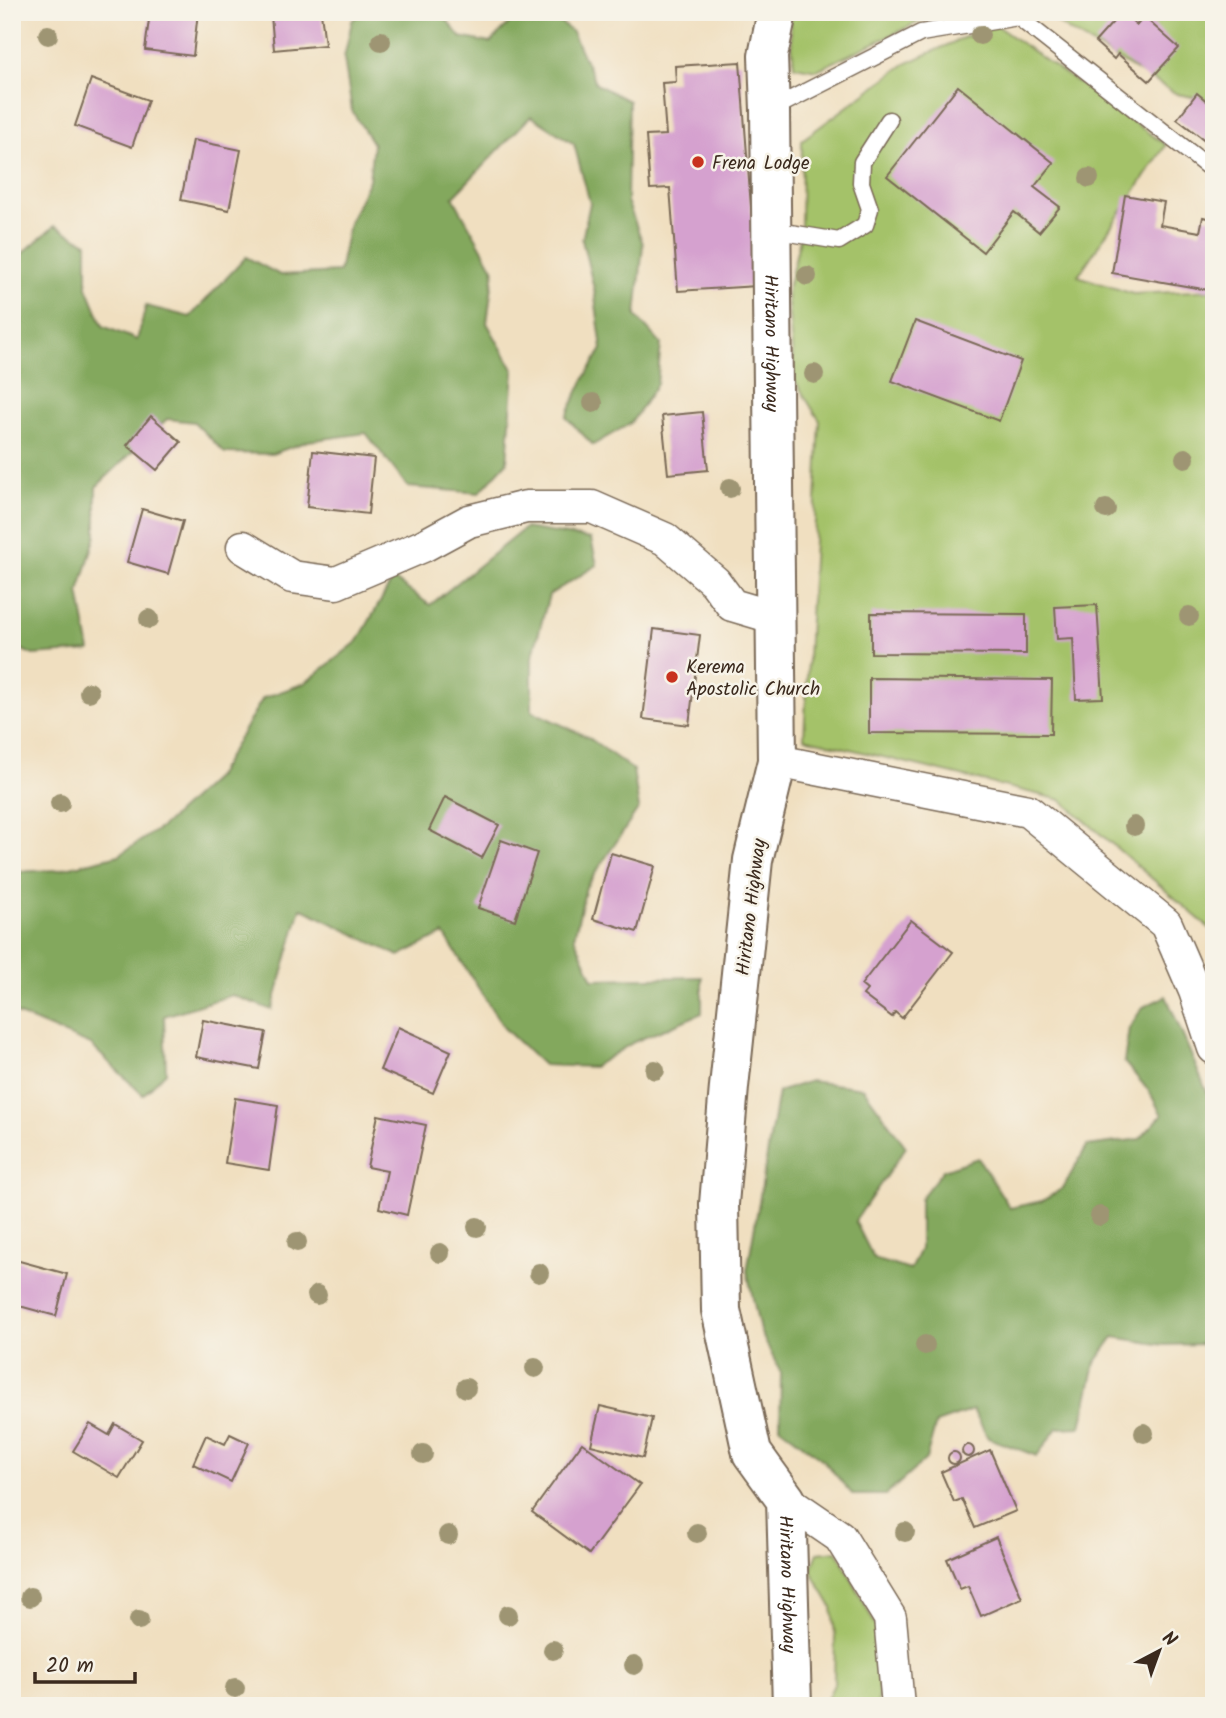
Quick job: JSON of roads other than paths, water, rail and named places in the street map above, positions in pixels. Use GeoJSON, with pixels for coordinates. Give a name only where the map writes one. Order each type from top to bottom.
{"type":"FeatureCollection","features":[{"type":"Feature","properties":{"kind":"highway","name":"Hiritano Highway"},"geometry":{"type":"LineString","coordinates":[[777,12],[768,56],[777,761],[753,860],[719,1204],[721,1310],[752,1453],[786,1500],[792,1706]]}},
{"type":"Feature","properties":{"kind":"street"},"geometry":{"type":"LineString","coordinates":[[243,547],[292,577],[336,583],[423,546],[469,521],[526,507],[592,507],[665,539],[715,582],[732,605],[776,618]]}},
{"type":"Feature","properties":{"kind":"street"},"geometry":{"type":"LineString","coordinates":[[777,761],[1028,811],[1166,924],[1195,991],[1214,1048]]}},
{"type":"Feature","properties":{"kind":"street"},"geometry":{"type":"LineString","coordinates":[[786,1500],[840,1537],[890,1618],[898,1706]]}},
{"type":"Feature","properties":{"kind":"lane"},"geometry":{"type":"LineString","coordinates":[[770,110],[920,33],[1017,17],[1207,166]]}},
{"type":"Feature","properties":{"kind":"lane"},"geometry":{"type":"LineString","coordinates":[[772,230],[839,241],[865,225],[870,209],[861,183],[862,162],[889,120]]}},
{"type":"Feature","properties":{"kind":"place","name":"Frena Lodge"},"geometry":{"type":"Point","coordinates":[698,162]}},
{"type":"Feature","properties":{"kind":"place","name":"Kerema Apostolic Church"},"geometry":{"type":"Point","coordinates":[672,677]}}]}
